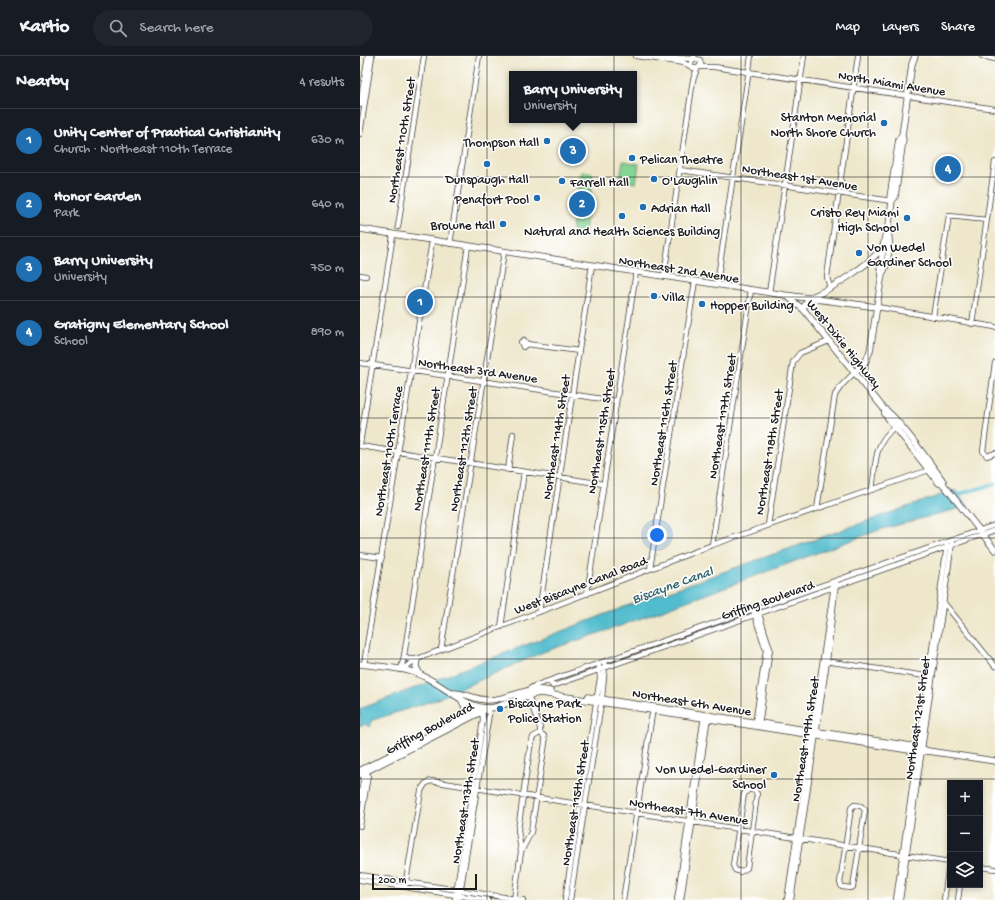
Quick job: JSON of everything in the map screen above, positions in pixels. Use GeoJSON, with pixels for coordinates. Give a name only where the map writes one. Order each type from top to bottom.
{"type":"FeatureCollection","features":[{"type":"Feature","properties":{"kind":"main road"},"geometry":{"type":"LineString","coordinates":[[911,56],[912,64]]}},
{"type":"Feature","properties":{"kind":"main road"},"geometry":{"type":"LineString","coordinates":[[855,372],[870,354],[889,237],[888,232],[892,201],[895,197],[903,140],[902,135],[907,96],[912,64],[915,56]]}},
{"type":"Feature","properties":{"kind":"main road","name":"Northeast 2nd Avenue"},"geometry":{"type":"LineString","coordinates":[[360,229],[769,293],[877,308]]}},
{"type":"Feature","properties":{"kind":"main road"},"geometry":{"type":"LineString","coordinates":[[882,274],[880,270],[885,236],[888,232]]}},
{"type":"Feature","properties":{"kind":"main road"},"geometry":{"type":"LineString","coordinates":[[809,298],[830,288],[872,258],[884,244]]}},
{"type":"Feature","properties":{"kind":"main road","name":"West Dixie Highway"},"geometry":{"type":"LineString","coordinates":[[785,295],[803,308],[884,409],[885,414],[939,484],[944,485]]}},
{"type":"Feature","properties":{"kind":"main road"},"geometry":{"type":"LineString","coordinates":[[803,308],[807,302],[816,299]]}},
{"type":"Feature","properties":{"kind":"main road","name":"West Dixie Highway"},"geometry":{"type":"LineString","coordinates":[[884,409],[889,411],[995,550]]}},
{"type":"Feature","properties":{"kind":"main road"},"geometry":{"type":"LineString","coordinates":[[417,659],[416,667],[420,675]]}},
{"type":"Feature","properties":{"kind":"main road","name":"Northeast 6th Avenue"},"geometry":{"type":"LineString","coordinates":[[362,664],[401,670],[420,675],[461,699],[484,709]]}},
{"type":"Feature","properties":{"kind":"main road","name":"Northeast 6th Avenue"},"geometry":{"type":"LineString","coordinates":[[453,693],[478,700],[491,700],[528,693],[540,689],[706,717],[995,761]]}},
{"type":"Feature","properties":{"kind":"main road","name":"Griffing Boulevard"},"geometry":{"type":"LineString","coordinates":[[484,709],[528,693],[537,693]]}},
{"type":"Feature","properties":{"kind":"main road","name":"Northeast 6th Avenue"},"geometry":{"type":"LineString","coordinates":[[537,693],[599,700]]}},
{"type":"Feature","properties":{"kind":"main road"},"geometry":{"type":"LineString","coordinates":[[461,699],[465,706],[463,717]]}},
{"type":"Feature","properties":{"kind":"main road"},"geometry":{"type":"LineString","coordinates":[[478,700],[484,709]]}},
{"type":"Feature","properties":{"kind":"main road","name":"Griffing Boulevard"},"geometry":{"type":"LineString","coordinates":[[484,709],[491,700]]}},
{"type":"Feature","properties":{"kind":"street","name":"Northeast 110th Street"},"geometry":{"type":"LineString","coordinates":[[398,227],[424,56]]}},
{"type":"Feature","properties":{"kind":"street"},"geometry":{"type":"LineString","coordinates":[[450,244],[479,56]]}},
{"type":"Feature","properties":{"kind":"street"},"geometry":{"type":"LineString","coordinates":[[636,56],[684,63],[691,67]]}},
{"type":"Feature","properties":{"kind":"street","name":"North Miami Avenue"},"geometry":{"type":"LineString","coordinates":[[659,56],[696,58],[714,67]]}},
{"type":"Feature","properties":{"kind":"street"},"geometry":{"type":"LineString","coordinates":[[717,284],[751,56]]}},
{"type":"Feature","properties":{"kind":"street"},"geometry":{"type":"LineString","coordinates":[[769,293],[804,56]]}},
{"type":"Feature","properties":{"kind":"street"},"geometry":{"type":"LineString","coordinates":[[830,288],[827,277],[840,194],[858,56]]}},
{"type":"Feature","properties":{"kind":"street"},"geometry":{"type":"LineString","coordinates":[[982,56],[995,59]]}},
{"type":"Feature","properties":{"kind":"street"},"geometry":{"type":"LineString","coordinates":[[360,134],[365,85],[370,57]]}},
{"type":"Feature","properties":{"kind":"street"},"geometry":{"type":"LineString","coordinates":[[693,80],[691,67],[696,58]]}},
{"type":"Feature","properties":{"kind":"street"},"geometry":{"type":"LineString","coordinates":[[664,276],[693,80],[698,68],[696,58]]}},
{"type":"Feature","properties":{"kind":"street","name":"North Miami Avenue"},"geometry":{"type":"LineString","coordinates":[[691,67],[714,67],[995,109]]}},
{"type":"Feature","properties":{"kind":"street"},"geometry":{"type":"LineString","coordinates":[[360,105],[365,85]]}},
{"type":"Feature","properties":{"kind":"street"},"geometry":{"type":"LineString","coordinates":[[972,324],[987,220],[993,195],[995,162]]}},
{"type":"Feature","properties":{"kind":"street","name":"Northeast 1st Avenue"},"geometry":{"type":"LineString","coordinates":[[680,170],[892,201]]}},
{"type":"Feature","properties":{"kind":"street"},"geometry":{"type":"LineString","coordinates":[[933,317],[949,216],[987,220]]}},
{"type":"Feature","properties":{"kind":"street"},"geometry":{"type":"LineString","coordinates":[[393,235],[360,445],[508,470],[603,484]]}},
{"type":"Feature","properties":{"kind":"street","name":"Northeast 110th Terrace"},"geometry":{"type":"LineString","coordinates":[[362,664],[382,558],[432,241]]}},
{"type":"Feature","properties":{"kind":"street","name":"Northeast 111th Street"},"geometry":{"type":"LineString","coordinates":[[401,670],[468,246]]}},
{"type":"Feature","properties":{"kind":"street","name":"Northeast 112th Street"},"geometry":{"type":"LineString","coordinates":[[441,650],[504,252]]}},
{"type":"Feature","properties":{"kind":"street","name":"Northeast 114th Street"},"geometry":{"type":"LineString","coordinates":[[539,612],[592,265]]}},
{"type":"Feature","properties":{"kind":"street","name":"Northeast 115th Street"},"geometry":{"type":"LineString","coordinates":[[587,594],[636,272]]}},
{"type":"Feature","properties":{"kind":"street"},"geometry":{"type":"LineString","coordinates":[[360,275],[366,276]]}},
{"type":"Feature","properties":{"kind":"street","name":"Northeast 116th Street"},"geometry":{"type":"LineString","coordinates":[[650,569],[695,281]]}},
{"type":"Feature","properties":{"kind":"street","name":"Northeast 117th Street"},"geometry":{"type":"LineString","coordinates":[[712,545],[751,290]]}},
{"type":"Feature","properties":{"kind":"street","name":"Northeast 2nd Avenue"},"geometry":{"type":"LineString","coordinates":[[877,308],[995,327]]}},
{"type":"Feature","properties":{"kind":"street","name":"Northeast 118th Street"},"geometry":{"type":"LineString","coordinates":[[768,525],[790,382],[796,357],[830,341]]}},
{"type":"Feature","properties":{"kind":"street"},"geometry":{"type":"LineString","coordinates":[[527,344],[579,351]]}},
{"type":"Feature","properties":{"kind":"street","name":"Northeast 3rd Avenue"},"geometry":{"type":"LineString","coordinates":[[360,363],[616,401]]}},
{"type":"Feature","properties":{"kind":"street"},"geometry":{"type":"LineString","coordinates":[[995,363],[983,451],[987,456],[995,453]]}},
{"type":"Feature","properties":{"kind":"street"},"geometry":{"type":"LineString","coordinates":[[817,509],[835,395],[841,386],[855,372]]}},
{"type":"Feature","properties":{"kind":"street"},"geometry":{"type":"LineString","coordinates":[[872,490],[879,444],[885,434],[895,427]]}},
{"type":"Feature","properties":{"kind":"street"},"geometry":{"type":"LineString","coordinates":[[508,470],[513,434]]}},
{"type":"Feature","properties":{"kind":"street","name":"West Biscayne Canal Road"},"geometry":{"type":"LineString","coordinates":[[401,670],[417,659],[712,545],[929,470]]}},
{"type":"Feature","properties":{"kind":"street"},"geometry":{"type":"LineString","coordinates":[[501,626],[524,472]]}},
{"type":"Feature","properties":{"kind":"street","name":"Griffing Boulevard"},"geometry":{"type":"LineString","coordinates":[[528,693],[549,681],[600,667],[755,610],[950,546],[995,525]]}},
{"type":"Feature","properties":{"kind":"street","name":"Griffing Boulevard"},"geometry":{"type":"LineString","coordinates":[[605,665],[757,615],[950,540],[995,530]]}},
{"type":"Feature","properties":{"kind":"street","name":"Northeast 121st Street"},"geometry":{"type":"LineString","coordinates":[[896,900],[922,750],[932,683],[931,677],[944,603],[950,540]]}},
{"type":"Feature","properties":{"kind":"street","name":"Northeast 121st Street"},"geometry":{"type":"LineString","coordinates":[[922,750],[950,546]]}},
{"type":"Feature","properties":{"kind":"street"},"geometry":{"type":"LineString","coordinates":[[360,555],[382,558]]}},
{"type":"Feature","properties":{"kind":"street","name":"Northeast 119th Street"},"geometry":{"type":"LineString","coordinates":[[787,900],[798,839],[825,661],[834,584]]}},
{"type":"Feature","properties":{"kind":"street"},"geometry":{"type":"LineString","coordinates":[[944,603],[995,666]]}},
{"type":"Feature","properties":{"kind":"street"},"geometry":{"type":"LineString","coordinates":[[755,610],[770,649],[757,724]]}},
{"type":"Feature","properties":{"kind":"street"},"geometry":{"type":"LineString","coordinates":[[404,656],[408,659],[417,659]]}},
{"type":"Feature","properties":{"kind":"street"},"geometry":{"type":"LineString","coordinates":[[825,661],[931,677]]}},
{"type":"Feature","properties":{"kind":"street","name":"Northeast 115th Street"},"geometry":{"type":"LineString","coordinates":[[565,900],[605,665]]}},
{"type":"Feature","properties":{"kind":"street","name":"Northeast 115th Street"},"geometry":{"type":"LineString","coordinates":[[599,700],[600,667]]}},
{"type":"Feature","properties":{"kind":"street"},"geometry":{"type":"LineString","coordinates":[[521,852],[531,835],[545,743],[544,736],[540,733],[540,728],[528,693]]}},
{"type":"Feature","properties":{"kind":"street"},"geometry":{"type":"LineString","coordinates":[[623,900],[652,708]]}},
{"type":"Feature","properties":{"kind":"street","name":"Griffing Boulevard"},"geometry":{"type":"LineString","coordinates":[[360,775],[463,717],[484,709]]}},
{"type":"Feature","properties":{"kind":"street","name":"Griffing Boulevard"},"geometry":{"type":"LineString","coordinates":[[360,770],[475,717],[484,709]]}},
{"type":"Feature","properties":{"kind":"street","name":"Northeast 113th Street"},"geometry":{"type":"LineString","coordinates":[[475,788],[484,709]]}},
{"type":"Feature","properties":{"kind":"street","name":"Northeast 113th Street"},"geometry":{"type":"LineString","coordinates":[[458,895],[488,714],[484,709]]}},
{"type":"Feature","properties":{"kind":"street"},"geometry":{"type":"LineString","coordinates":[[475,717],[479,717],[482,722]]}},
{"type":"Feature","properties":{"kind":"street"},"geometry":{"type":"LineString","coordinates":[[676,900],[690,823],[706,717]]}},
{"type":"Feature","properties":{"kind":"street"},"geometry":{"type":"LineString","coordinates":[[514,899],[521,852],[518,832],[523,795],[532,739],[540,733]]}},
{"type":"Feature","properties":{"kind":"street"},"geometry":{"type":"LineString","coordinates":[[360,799],[367,766]]}},
{"type":"Feature","properties":{"kind":"street"},"geometry":{"type":"LineString","coordinates":[[360,826],[368,775],[366,772]]}},
{"type":"Feature","properties":{"kind":"street","name":"Northeast 7th Avenue"},"geometry":{"type":"LineString","coordinates":[[405,884],[420,794],[425,784],[434,781],[690,823],[947,862]]}},
{"type":"Feature","properties":{"kind":"street"},"geometry":{"type":"LineString","coordinates":[[752,789],[757,794],[752,832],[746,868],[740,872],[735,870],[733,865],[738,829],[745,791],[752,789]]}},
{"type":"Feature","properties":{"kind":"street","name":"Northeast 115th Street"},"geometry":{"type":"LineString","coordinates":[[570,900],[582,805]]}},
{"type":"Feature","properties":{"kind":"street"},"geometry":{"type":"LineString","coordinates":[[854,805],[858,805],[865,810],[860,849],[853,886],[846,888],[842,887],[840,883],[844,846],[851,808],[854,805]]}},
{"type":"Feature","properties":{"kind":"street"},"geometry":{"type":"LineString","coordinates":[[681,900],[690,823]]}},
{"type":"Feature","properties":{"kind":"street","name":"Northeast 119th Street"},"geometry":{"type":"LineString","coordinates":[[791,900],[798,839]]}},
{"type":"Feature","properties":{"kind":"street","name":"Northeast 121st Street"},"geometry":{"type":"LineString","coordinates":[[900,900],[905,855]]}},
{"type":"Feature","properties":{"kind":"street"},"geometry":{"type":"LineString","coordinates":[[983,867],[995,869]]}},
{"type":"Feature","properties":{"kind":"street"},"geometry":{"type":"LineString","coordinates":[[360,875],[488,900]]}},
{"type":"Feature","properties":{"kind":"street"},"geometry":{"type":"LineString","coordinates":[[360,880],[405,884]]}},
{"type":"Feature","properties":{"kind":"street"},"geometry":{"type":"LineString","coordinates":[[944,900],[947,881]]}},
{"type":"Feature","properties":{"kind":"street"},"geometry":{"type":"LineString","coordinates":[[958,900],[960,888]]}},
{"type":"Feature","properties":{"kind":"street"},"geometry":{"type":"LineString","coordinates":[[458,895],[522,900]]}},
{"type":"Feature","properties":{"kind":"green space"},"geometry":{"type":"Polygon","coordinates":[[[623,161],[639,164],[636,183],[620,180],[623,161]]]}},
{"type":"Feature","properties":{"kind":"green space"},"geometry":{"type":"Polygon","coordinates":[[[583,171],[592,173],[593,178],[585,231],[578,235],[574,234],[572,229],[580,176],[583,171]]]}},
{"type":"Feature","properties":{"kind":"water"},"geometry":{"type":"Polygon","coordinates":[[[955,490],[968,506],[879,530],[620,626],[543,652],[435,700],[373,720],[370,722],[371,726],[369,727],[365,724],[360,726],[360,709],[624,607],[955,490]]]}},
{"type":"Feature","properties":{"kind":"waterway","name":"Biscayne Canal"},"geometry":{"type":"LineString","coordinates":[[956,495],[995,484]]}},
{"type":"Feature","properties":{"kind":"place","name":"Stanton Memorial North Shore Church"},"geometry":{"type":"Point","coordinates":[884,123]}},
{"type":"Feature","properties":{"kind":"place","name":"Thompson Hall"},"geometry":{"type":"Point","coordinates":[547,141]}},
{"type":"Feature","properties":{"kind":"place","name":"Barry University"},"geometry":{"type":"Point","coordinates":[573,151]}},
{"type":"Feature","properties":{"kind":"place","name":"Pelican Theatre"},"geometry":{"type":"Point","coordinates":[632,158]}},
{"type":"Feature","properties":{"kind":"place","name":"Dunspaugh Hall"},"geometry":{"type":"Point","coordinates":[487,164]}},
{"type":"Feature","properties":{"kind":"place","name":"Gratigny Elementary School"},"geometry":{"type":"Point","coordinates":[948,169]}},
{"type":"Feature","properties":{"kind":"place","name":"O'Laughlin"},"geometry":{"type":"Point","coordinates":[654,179]}},
{"type":"Feature","properties":{"kind":"place","name":"Farrell Hall"},"geometry":{"type":"Point","coordinates":[562,181]}},
{"type":"Feature","properties":{"kind":"place","name":"Penafort Pool"},"geometry":{"type":"Point","coordinates":[537,198]}},
{"type":"Feature","properties":{"kind":"place","name":"Honor Garden"},"geometry":{"type":"Point","coordinates":[582,204]}},
{"type":"Feature","properties":{"kind":"place","name":"Adrian Hall"},"geometry":{"type":"Point","coordinates":[643,207]}},
{"type":"Feature","properties":{"kind":"place","name":"Natural and Health Sciences Building"},"geometry":{"type":"Point","coordinates":[622,216]}},
{"type":"Feature","properties":{"kind":"place","name":"Cristo Rey Miami High School"},"geometry":{"type":"Point","coordinates":[907,218]}},
{"type":"Feature","properties":{"kind":"place","name":"Browne Hall"},"geometry":{"type":"Point","coordinates":[503,224]}},
{"type":"Feature","properties":{"kind":"place","name":"Von Wedel Gardiner School"},"geometry":{"type":"Point","coordinates":[859,253]}},
{"type":"Feature","properties":{"kind":"place","name":"Villa"},"geometry":{"type":"Point","coordinates":[654,296]}},
{"type":"Feature","properties":{"kind":"place","name":"Unity Center of Practical Christianity"},"geometry":{"type":"Point","coordinates":[420,302]}},
{"type":"Feature","properties":{"kind":"place","name":"Hopper Building"},"geometry":{"type":"Point","coordinates":[702,304]}},
{"type":"Feature","properties":{"kind":"place","name":"Biscayne Park Police Station"},"geometry":{"type":"Point","coordinates":[500,709]}},
{"type":"Feature","properties":{"kind":"place","name":"Von Wedel-Gardiner School"},"geometry":{"type":"Point","coordinates":[774,775]}}]}
